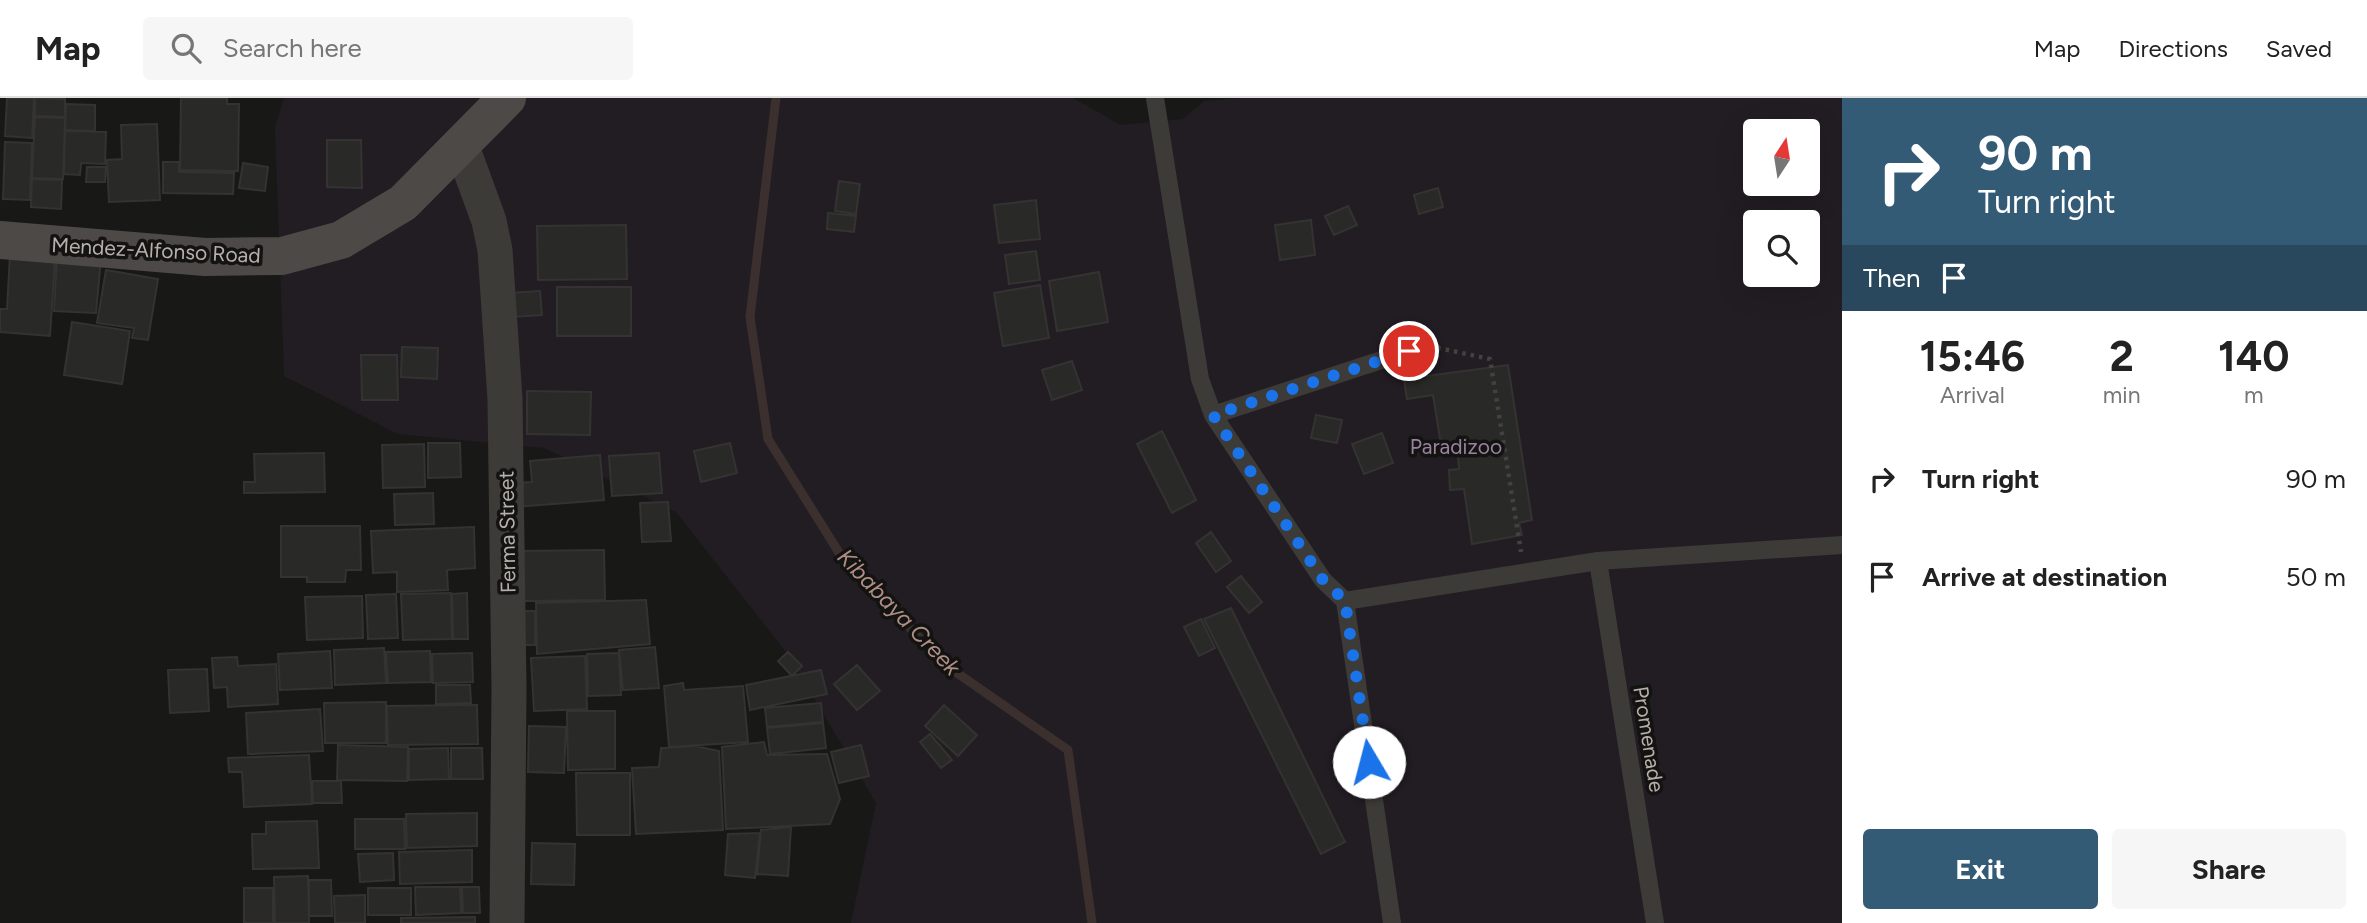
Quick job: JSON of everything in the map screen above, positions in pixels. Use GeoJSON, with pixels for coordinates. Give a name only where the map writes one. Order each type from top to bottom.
{"type":"FeatureCollection","features":[{"type":"Feature","properties":{"kind":"main road","name":"Mendez-Alfonso Road"},"geometry":{"type":"LineString","coordinates":[[0,240],[205,257],[282,257],[341,240],[403,203],[507,98]]}},
{"type":"Feature","properties":{"kind":"street","name":"Ferma Street"},"geometry":{"type":"LineString","coordinates":[[462,146],[489,221],[495,250],[503,372],[509,689],[508,923]]}},
{"type":"Feature","properties":{"kind":"lane"},"geometry":{"type":"LineString","coordinates":[[1155,98],[1200,379],[1213,415],[1323,580],[1345,601],[1392,923]]}},
{"type":"Feature","properties":{"kind":"lane"},"geometry":{"type":"LineString","coordinates":[[1213,415],[1409,351]]}},
{"type":"Feature","properties":{"kind":"lane"},"geometry":{"type":"LineString","coordinates":[[1345,601],[1598,561],[1842,545]]}},
{"type":"Feature","properties":{"kind":"lane","name":"Promenade"},"geometry":{"type":"LineString","coordinates":[[1598,561],[1655,923]]}},
{"type":"Feature","properties":{"kind":"path"},"geometry":{"type":"LineString","coordinates":[[1409,351],[1433,345],[1490,359],[1524,573]]}},
{"type":"Feature","properties":{"kind":"green space","name":"Paradizoo"},"geometry":{"type":"Polygon","coordinates":[[[284,98],[1073,98],[1121,125],[1183,119],[1204,101],[1241,98],[1842,98],[1842,923],[851,923],[876,803],[790,657],[676,512],[544,448],[398,434],[284,376],[275,127],[284,98]]]}},
{"type":"Feature","properties":{"kind":"building"},"geometry":{"type":"Polygon","coordinates":[[[7,98],[34,98],[32,138],[5,136],[7,98]]]}},
{"type":"Feature","properties":{"kind":"building"},"geometry":{"type":"Polygon","coordinates":[[[35,98],[65,99],[65,117],[35,116],[35,98]]]}},
{"type":"Feature","properties":{"kind":"building"},"geometry":{"type":"Polygon","coordinates":[[[181,98],[227,98],[227,104],[239,104],[238,171],[180,170],[181,98]]]}},
{"type":"Feature","properties":{"kind":"building"},"geometry":{"type":"Polygon","coordinates":[[[66,104],[95,105],[95,131],[65,130],[66,104]]]}},
{"type":"Feature","properties":{"kind":"building"},"geometry":{"type":"Polygon","coordinates":[[[35,117],[65,118],[63,179],[32,178],[35,117]]]}},
{"type":"Feature","properties":{"kind":"building"},"geometry":{"type":"Polygon","coordinates":[[[157,124],[160,200],[109,202],[107,160],[122,159],[121,125],[157,124]]]}},
{"type":"Feature","properties":{"kind":"building"},"geometry":{"type":"Polygon","coordinates":[[[65,131],[106,132],[105,164],[81,163],[80,175],[64,174],[65,131]]]}},
{"type":"Feature","properties":{"kind":"building"},"geometry":{"type":"Polygon","coordinates":[[[327,140],[361,140],[362,188],[327,187],[327,140]]]}},
{"type":"Feature","properties":{"kind":"building"},"geometry":{"type":"Polygon","coordinates":[[[5,142],[32,143],[30,200],[3,199],[5,142]]]}},
{"type":"Feature","properties":{"kind":"building"},"geometry":{"type":"Polygon","coordinates":[[[163,162],[179,162],[179,172],[234,173],[233,194],[163,193],[163,162]]]}},
{"type":"Feature","properties":{"kind":"building"},"geometry":{"type":"Polygon","coordinates":[[[243,163],[268,167],[265,191],[239,188],[243,163]]]}},
{"type":"Feature","properties":{"kind":"building"},"geometry":{"type":"Polygon","coordinates":[[[87,167],[106,167],[105,182],[86,182],[87,167]]]}},
{"type":"Feature","properties":{"kind":"building"},"geometry":{"type":"Polygon","coordinates":[[[32,179],[62,180],[61,209],[31,207],[32,179]]]}},
{"type":"Feature","properties":{"kind":"building"},"geometry":{"type":"Polygon","coordinates":[[[839,181],[860,184],[856,214],[835,211],[839,181]]]}},
{"type":"Feature","properties":{"kind":"building"},"geometry":{"type":"Polygon","coordinates":[[[1438,188],[1443,207],[1419,214],[1414,195],[1438,188]]]}},
{"type":"Feature","properties":{"kind":"building"},"geometry":{"type":"Polygon","coordinates":[[[1036,200],[1040,239],[999,243],[994,205],[1036,200]]]}},
{"type":"Feature","properties":{"kind":"building"},"geometry":{"type":"Polygon","coordinates":[[[1348,206],[1357,225],[1334,235],[1325,216],[1348,206]]]}},
{"type":"Feature","properties":{"kind":"building"},"geometry":{"type":"Polygon","coordinates":[[[828,213],[856,216],[854,232],[827,229],[828,213]]]}},
{"type":"Feature","properties":{"kind":"building"},"geometry":{"type":"Polygon","coordinates":[[[1311,220],[1315,255],[1280,260],[1275,225],[1311,220]]]}},
{"type":"Feature","properties":{"kind":"building"},"geometry":{"type":"Polygon","coordinates":[[[626,225],[627,279],[538,280],[537,226],[626,225]]]}},
{"type":"Feature","properties":{"kind":"building"},"geometry":{"type":"Polygon","coordinates":[[[1036,251],[1040,280],[1009,284],[1005,255],[1036,251]]]}},
{"type":"Feature","properties":{"kind":"building"},"geometry":{"type":"Polygon","coordinates":[[[10,255],[55,258],[50,336],[0,332],[0,309],[7,309],[10,255]]]}},
{"type":"Feature","properties":{"kind":"building"},"geometry":{"type":"Polygon","coordinates":[[[57,257],[101,259],[96,313],[54,311],[57,257]]]}},
{"type":"Feature","properties":{"kind":"building"},"geometry":{"type":"Polygon","coordinates":[[[106,270],[158,279],[148,340],[132,338],[134,328],[97,323],[106,270]]]}},
{"type":"Feature","properties":{"kind":"building"},"geometry":{"type":"Polygon","coordinates":[[[1099,272],[1108,322],[1057,331],[1049,281],[1099,272]]]}},
{"type":"Feature","properties":{"kind":"building"},"geometry":{"type":"Polygon","coordinates":[[[1040,285],[1049,338],[1003,346],[994,293],[1040,285]]]}},
{"type":"Feature","properties":{"kind":"building"},"geometry":{"type":"Polygon","coordinates":[[[557,287],[631,287],[631,336],[557,336],[557,287]]]}},
{"type":"Feature","properties":{"kind":"building"},"geometry":{"type":"Polygon","coordinates":[[[540,291],[542,315],[512,317],[510,293],[540,291]]]}},
{"type":"Feature","properties":{"kind":"building"},"geometry":{"type":"Polygon","coordinates":[[[72,322],[130,331],[122,384],[64,375],[72,322]]]}},
{"type":"Feature","properties":{"kind":"building"},"geometry":{"type":"Polygon","coordinates":[[[402,347],[438,348],[437,379],[401,377],[402,347]]]}},
{"type":"Feature","properties":{"kind":"building"},"geometry":{"type":"Polygon","coordinates":[[[361,355],[397,355],[398,400],[362,400],[361,355]]]}},
{"type":"Feature","properties":{"kind":"building"},"geometry":{"type":"Polygon","coordinates":[[[1072,361],[1082,390],[1052,400],[1042,370],[1072,361]]]}},
{"type":"Feature","properties":{"kind":"building"},"geometry":{"type":"Polygon","coordinates":[[[1508,365],[1532,520],[1519,523],[1522,535],[1472,544],[1464,489],[1450,490],[1449,470],[1459,469],[1457,445],[1441,445],[1433,395],[1407,399],[1404,379],[1508,365]]]}},
{"type":"Feature","properties":{"kind":"building"},"geometry":{"type":"Polygon","coordinates":[[[527,391],[591,392],[590,435],[527,434],[527,391]]]}},
{"type":"Feature","properties":{"kind":"building"},"geometry":{"type":"Polygon","coordinates":[[[1316,415],[1342,420],[1337,443],[1311,438],[1316,415]]]}},
{"type":"Feature","properties":{"kind":"building"},"geometry":{"type":"Polygon","coordinates":[[[1162,431],[1196,500],[1172,513],[1137,444],[1162,431]]]}},
{"type":"Feature","properties":{"kind":"building"},"geometry":{"type":"Polygon","coordinates":[[[1382,433],[1393,463],[1364,474],[1352,444],[1382,433]]]}},
{"type":"Feature","properties":{"kind":"building"},"geometry":{"type":"Polygon","coordinates":[[[428,443],[460,443],[461,477],[428,478],[428,443]]]}},
{"type":"Feature","properties":{"kind":"building"},"geometry":{"type":"Polygon","coordinates":[[[730,443],[737,473],[701,482],[694,451],[730,443]]]}},
{"type":"Feature","properties":{"kind":"building"},"geometry":{"type":"Polygon","coordinates":[[[424,444],[425,487],[383,488],[382,445],[424,444]]]}},
{"type":"Feature","properties":{"kind":"building"},"geometry":{"type":"Polygon","coordinates":[[[324,453],[325,492],[244,493],[244,482],[255,482],[254,454],[324,453]]]}},
{"type":"Feature","properties":{"kind":"building"},"geometry":{"type":"Polygon","coordinates":[[[659,453],[662,493],[612,496],[609,456],[659,453]]]}},
{"type":"Feature","properties":{"kind":"building"},"geometry":{"type":"Polygon","coordinates":[[[600,455],[604,500],[515,507],[513,483],[532,482],[530,461],[600,455]]]}},
{"type":"Feature","properties":{"kind":"building"},"geometry":{"type":"Polygon","coordinates":[[[433,493],[434,524],[395,525],[394,494],[433,493]]]}},
{"type":"Feature","properties":{"kind":"building"},"geometry":{"type":"Polygon","coordinates":[[[668,502],[671,541],[642,542],[640,503],[668,502]]]}},
{"type":"Feature","properties":{"kind":"building"},"geometry":{"type":"Polygon","coordinates":[[[281,526],[360,526],[361,570],[346,570],[345,582],[307,582],[307,577],[281,577],[281,526]]]}},
{"type":"Feature","properties":{"kind":"building"},"geometry":{"type":"Polygon","coordinates":[[[474,527],[475,568],[447,570],[448,590],[397,592],[397,572],[373,573],[371,531],[474,527]]]}},
{"type":"Feature","properties":{"kind":"building"},"geometry":{"type":"Polygon","coordinates":[[[1211,532],[1231,561],[1216,572],[1196,543],[1211,532]]]}},
{"type":"Feature","properties":{"kind":"building"},"geometry":{"type":"Polygon","coordinates":[[[604,550],[605,600],[520,601],[519,551],[604,550]]]}},
{"type":"Feature","properties":{"kind":"building"},"geometry":{"type":"Polygon","coordinates":[[[1241,576],[1262,602],[1249,613],[1227,587],[1241,576]]]}},
{"type":"Feature","properties":{"kind":"building"},"geometry":{"type":"Polygon","coordinates":[[[451,593],[452,639],[403,640],[401,594],[451,593]]]}},
{"type":"Feature","properties":{"kind":"building"},"geometry":{"type":"Polygon","coordinates":[[[467,593],[468,639],[453,639],[452,594],[467,593]]]}},
{"type":"Feature","properties":{"kind":"building"},"geometry":{"type":"Polygon","coordinates":[[[396,594],[398,638],[368,639],[366,595],[396,594]]]}},
{"type":"Feature","properties":{"kind":"building"},"geometry":{"type":"Polygon","coordinates":[[[362,596],[363,638],[307,640],[305,597],[362,596]]]}},
{"type":"Feature","properties":{"kind":"building"},"geometry":{"type":"Polygon","coordinates":[[[646,600],[650,644],[537,654],[536,603],[646,600]]]}},
{"type":"Feature","properties":{"kind":"building"},"geometry":{"type":"Polygon","coordinates":[[[1231,608],[1345,842],[1321,854],[1204,619],[1231,608]]]}},
{"type":"Feature","properties":{"kind":"building"},"geometry":{"type":"Polygon","coordinates":[[[520,611],[535,611],[535,645],[520,645],[520,611]]]}},
{"type":"Feature","properties":{"kind":"building"},"geometry":{"type":"Polygon","coordinates":[[[1201,619],[1215,648],[1199,656],[1184,627],[1201,619]]]}},
{"type":"Feature","properties":{"kind":"building"},"geometry":{"type":"Polygon","coordinates":[[[655,647],[659,688],[623,690],[619,650],[655,647]]]}},
{"type":"Feature","properties":{"kind":"building"},"geometry":{"type":"Polygon","coordinates":[[[384,648],[386,683],[335,685],[334,650],[384,648]]]}},
{"type":"Feature","properties":{"kind":"building"},"geometry":{"type":"Polygon","coordinates":[[[330,651],[332,688],[280,690],[278,654],[330,651]]]}},
{"type":"Feature","properties":{"kind":"building"},"geometry":{"type":"Polygon","coordinates":[[[430,651],[431,682],[388,683],[386,652],[430,651]]]}},
{"type":"Feature","properties":{"kind":"building"},"geometry":{"type":"Polygon","coordinates":[[[788,652],[802,666],[792,676],[778,661],[788,652]]]}},
{"type":"Feature","properties":{"kind":"building"},"geometry":{"type":"Polygon","coordinates":[[[472,653],[473,682],[433,683],[432,654],[472,653]]]}},
{"type":"Feature","properties":{"kind":"building"},"geometry":{"type":"Polygon","coordinates":[[[619,653],[621,695],[588,696],[587,654],[619,653]]]}},
{"type":"Feature","properties":{"kind":"building"},"geometry":{"type":"Polygon","coordinates":[[[585,656],[587,709],[534,711],[531,658],[585,656]]]}},
{"type":"Feature","properties":{"kind":"building"},"geometry":{"type":"Polygon","coordinates":[[[237,657],[238,666],[276,664],[278,704],[228,707],[227,687],[214,688],[212,658],[237,657]]]}},
{"type":"Feature","properties":{"kind":"building"},"geometry":{"type":"Polygon","coordinates":[[[857,665],[880,691],[857,710],[834,684],[857,665]]]}},
{"type":"Feature","properties":{"kind":"building"},"geometry":{"type":"Polygon","coordinates":[[[207,669],[209,711],[170,713],[168,670],[207,669]]]}},
{"type":"Feature","properties":{"kind":"building"},"geometry":{"type":"Polygon","coordinates":[[[821,670],[827,694],[750,710],[746,685],[821,670]]]}},
{"type":"Feature","properties":{"kind":"building"},"geometry":{"type":"Polygon","coordinates":[[[683,683],[684,690],[743,686],[748,742],[669,747],[664,686],[683,683]]]}},
{"type":"Feature","properties":{"kind":"building"},"geometry":{"type":"Polygon","coordinates":[[[436,685],[470,685],[471,703],[436,704],[436,685]]]}},
{"type":"Feature","properties":{"kind":"building"},"geometry":{"type":"Polygon","coordinates":[[[386,702],[386,743],[325,743],[324,703],[386,702]]]}},
{"type":"Feature","properties":{"kind":"building"},"geometry":{"type":"Polygon","coordinates":[[[821,703],[823,722],[767,727],[765,708],[821,703]]]}},
{"type":"Feature","properties":{"kind":"building"},"geometry":{"type":"Polygon","coordinates":[[[477,705],[478,744],[388,745],[387,706],[477,705]]]}},
{"type":"Feature","properties":{"kind":"building"},"geometry":{"type":"Polygon","coordinates":[[[944,705],[977,735],[958,756],[925,726],[944,705]]]}},
{"type":"Feature","properties":{"kind":"building"},"geometry":{"type":"Polygon","coordinates":[[[320,709],[323,751],[248,754],[246,713],[320,709]]]}},
{"type":"Feature","properties":{"kind":"building"},"geometry":{"type":"Polygon","coordinates":[[[567,711],[615,711],[615,769],[568,770],[567,711]]]}},
{"type":"Feature","properties":{"kind":"building"},"geometry":{"type":"Polygon","coordinates":[[[823,723],[826,748],[770,754],[767,728],[823,723]]]}},
{"type":"Feature","properties":{"kind":"building"},"geometry":{"type":"Polygon","coordinates":[[[529,726],[566,727],[564,773],[528,772],[529,726]]]}},
{"type":"Feature","properties":{"kind":"building"},"geometry":{"type":"Polygon","coordinates":[[[930,734],[952,760],[941,768],[920,742],[930,734]]]}},
{"type":"Feature","properties":{"kind":"building"},"geometry":{"type":"Polygon","coordinates":[[[764,742],[767,755],[827,754],[840,799],[830,824],[726,829],[722,747],[764,742]]]}},
{"type":"Feature","properties":{"kind":"building"},"geometry":{"type":"Polygon","coordinates":[[[338,745],[408,747],[407,781],[337,780],[338,745]]]}},
{"type":"Feature","properties":{"kind":"building"},"geometry":{"type":"Polygon","coordinates":[[[861,745],[869,776],[839,783],[831,752],[861,745]]]}},
{"type":"Feature","properties":{"kind":"building"},"geometry":{"type":"Polygon","coordinates":[[[695,746],[719,751],[723,830],[636,834],[632,768],[659,767],[661,748],[695,746]]]}},
{"type":"Feature","properties":{"kind":"building"},"geometry":{"type":"Polygon","coordinates":[[[448,748],[449,779],[409,780],[409,749],[448,748]]]}},
{"type":"Feature","properties":{"kind":"building"},"geometry":{"type":"Polygon","coordinates":[[[451,748],[482,748],[483,779],[451,779],[451,748]]]}},
{"type":"Feature","properties":{"kind":"building"},"geometry":{"type":"Polygon","coordinates":[[[309,755],[312,804],[244,807],[242,772],[229,772],[228,758],[309,755]]]}},
{"type":"Feature","properties":{"kind":"building"},"geometry":{"type":"Polygon","coordinates":[[[576,773],[630,773],[630,835],[577,835],[576,773]]]}},
{"type":"Feature","properties":{"kind":"building"},"geometry":{"type":"Polygon","coordinates":[[[312,781],[341,781],[342,803],[313,803],[312,781]]]}},
{"type":"Feature","properties":{"kind":"building"},"geometry":{"type":"Polygon","coordinates":[[[477,813],[477,846],[407,848],[406,814],[477,813]]]}},
{"type":"Feature","properties":{"kind":"building"},"geometry":{"type":"Polygon","coordinates":[[[355,819],[404,819],[405,849],[355,849],[355,819]]]}},
{"type":"Feature","properties":{"kind":"building"},"geometry":{"type":"Polygon","coordinates":[[[317,821],[319,868],[253,869],[252,834],[266,834],[266,822],[317,821]]]}},
{"type":"Feature","properties":{"kind":"building"},"geometry":{"type":"Polygon","coordinates":[[[791,827],[788,876],[757,874],[761,830],[791,827]]]}},
{"type":"Feature","properties":{"kind":"building"},"geometry":{"type":"Polygon","coordinates":[[[760,833],[755,878],[725,875],[728,834],[760,833]]]}},
{"type":"Feature","properties":{"kind":"building"},"geometry":{"type":"Polygon","coordinates":[[[532,843],[575,844],[574,885],[531,884],[532,843]]]}},
{"type":"Feature","properties":{"kind":"building"},"geometry":{"type":"Polygon","coordinates":[[[472,850],[472,882],[400,884],[399,852],[472,850]]]}},
{"type":"Feature","properties":{"kind":"building"},"geometry":{"type":"Polygon","coordinates":[[[393,853],[394,880],[360,882],[358,854],[393,853]]]}},
{"type":"Feature","properties":{"kind":"building"},"geometry":{"type":"Polygon","coordinates":[[[308,876],[309,923],[275,923],[274,877],[308,876]]]}},
{"type":"Feature","properties":{"kind":"building"},"geometry":{"type":"Polygon","coordinates":[[[309,880],[331,880],[332,916],[309,916],[309,880]]]}},
{"type":"Feature","properties":{"kind":"building"},"geometry":{"type":"Polygon","coordinates":[[[415,887],[460,887],[461,913],[416,915],[415,887]]]}},
{"type":"Feature","properties":{"kind":"building"},"geometry":{"type":"Polygon","coordinates":[[[462,887],[479,887],[480,913],[463,913],[462,887]]]}},
{"type":"Feature","properties":{"kind":"building"},"geometry":{"type":"Polygon","coordinates":[[[244,888],[273,888],[273,923],[244,923],[244,888]]]}},
{"type":"Feature","properties":{"kind":"building"},"geometry":{"type":"Polygon","coordinates":[[[368,888],[411,888],[411,915],[368,915],[368,888]]]}},
{"type":"Feature","properties":{"kind":"building"},"geometry":{"type":"Polygon","coordinates":[[[365,895],[365,923],[335,923],[334,896],[365,895]]]}},
{"type":"Feature","properties":{"kind":"building"},"geometry":{"type":"Polygon","coordinates":[[[475,917],[475,923],[401,923],[401,918],[475,917]]]}},
{"type":"Feature","properties":{"kind":"waterway","name":"Kibabaya Creek"},"geometry":{"type":"LineString","coordinates":[[776,98],[750,317],[768,439],[843,559],[947,666],[1068,750],[1092,923]]}},
{"type":"Feature","properties":{"kind":"route"},"geometry":{"type":"LineString","coordinates":[[1369,762],[1345,601],[1323,580],[1213,415],[1409,351]]}}]}
